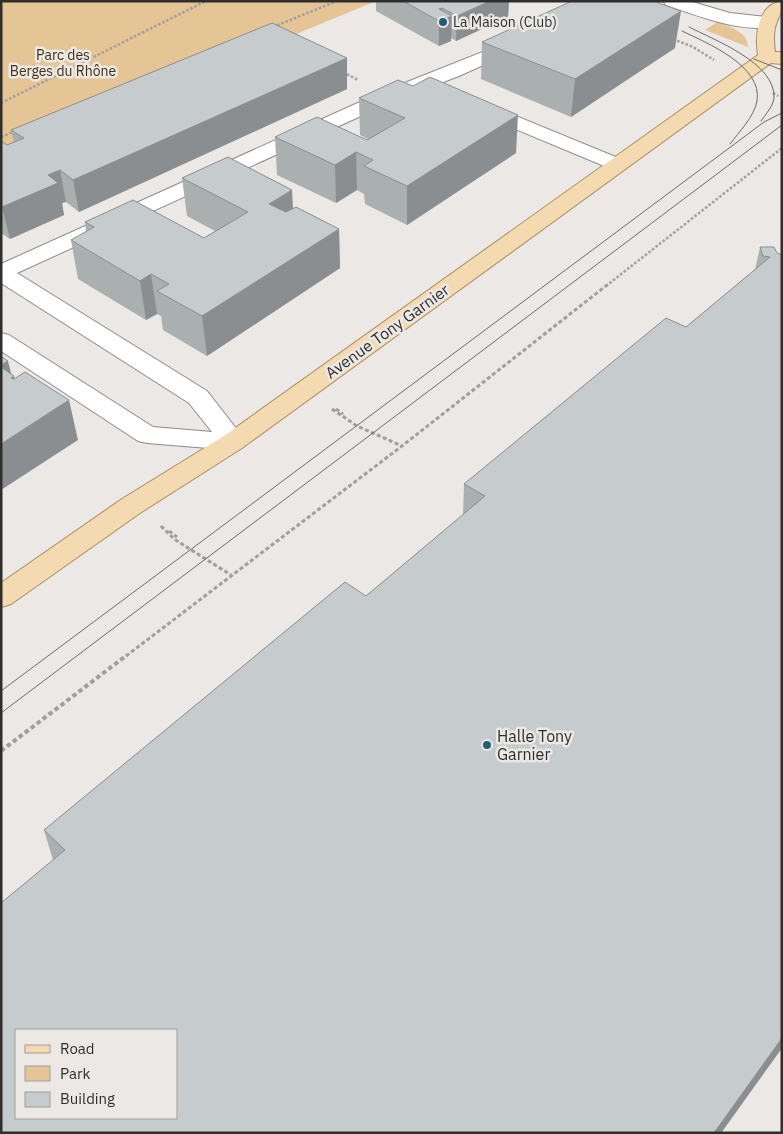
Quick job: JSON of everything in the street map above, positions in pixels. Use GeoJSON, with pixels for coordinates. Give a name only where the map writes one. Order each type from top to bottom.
{"type":"FeatureCollection","features":[{"type":"Feature","properties":{"kind":"main road"},"geometry":{"type":"LineString","coordinates":[[768,22],[782,6]]}},
{"type":"Feature","properties":{"kind":"main road","name":"Avenue Tony Garnier"},"geometry":{"type":"LineString","coordinates":[[1,597],[131,506],[233,442],[616,164],[774,58],[764,35],[768,22]]}},
{"type":"Feature","properties":{"kind":"street"},"geometry":{"type":"LineString","coordinates":[[672,1],[744,22],[768,22]]}},
{"type":"Feature","properties":{"kind":"street"},"geometry":{"type":"LineString","coordinates":[[1,272],[389,96],[533,36]]}},
{"type":"Feature","properties":{"kind":"street"},"geometry":{"type":"LineString","coordinates":[[423,83],[444,92]]}},
{"type":"Feature","properties":{"kind":"street"},"geometry":{"type":"LineString","coordinates":[[471,104],[616,164]]}},
{"type":"Feature","properties":{"kind":"street"},"geometry":{"type":"LineString","coordinates":[[1,272],[198,397],[233,442]]}},
{"type":"Feature","properties":{"kind":"street"},"geometry":{"type":"LineString","coordinates":[[1,340],[147,434],[233,442]]}},
{"type":"Feature","properties":{"kind":"path"},"geometry":{"type":"LineString","coordinates":[[1,103],[206,1]]}},
{"type":"Feature","properties":{"kind":"path"},"geometry":{"type":"LineString","coordinates":[[273,27],[337,1]]}},
{"type":"Feature","properties":{"kind":"path"},"geometry":{"type":"LineString","coordinates":[[672,39],[703,53]]}},
{"type":"Feature","properties":{"kind":"path"},"geometry":{"type":"LineString","coordinates":[[339,70],[389,96]]}},
{"type":"Feature","properties":{"kind":"path"},"geometry":{"type":"LineString","coordinates":[[773,94],[778,96]]}},
{"type":"Feature","properties":{"kind":"path"},"geometry":{"type":"LineString","coordinates":[[1,137],[20,130]]}},
{"type":"Feature","properties":{"kind":"path"},"geometry":{"type":"LineString","coordinates":[[1,751],[402,446],[782,148]]}},
{"type":"Feature","properties":{"kind":"path"},"geometry":{"type":"LineString","coordinates":[[302,392],[357,426],[402,446]]}},
{"type":"Feature","properties":{"kind":"path"},"geometry":{"type":"LineString","coordinates":[[336,409],[343,414]]}},
{"type":"Feature","properties":{"kind":"path"},"geometry":{"type":"LineString","coordinates":[[131,506],[162,527],[174,539],[231,575]]}},
{"type":"Feature","properties":{"kind":"path"},"geometry":{"type":"LineString","coordinates":[[168,531],[177,537]]}},
{"type":"Feature","properties":{"kind":"green space","name":"Parc des Berges du Rhône"},"geometry":{"type":"Polygon","coordinates":[[[1,1],[376,1],[1,156],[1,1]]]}},
{"type":"Feature","properties":{"kind":"green space"},"geometry":{"type":"Polygon","coordinates":[[[717,22],[732,28],[745,37],[748,47],[705,30],[717,22]]]}},
{"type":"Feature","properties":{"kind":"building"},"geometry":{"type":"Polygon","coordinates":[[[403,1],[490,1],[457,16],[442,8],[439,9],[452,16],[439,21],[403,1]]]}},
{"type":"Feature","properties":{"kind":"building"},"geometry":{"type":"Polygon","coordinates":[[[572,1],[653,1],[681,11],[575,79],[482,42],[572,1]]]}},
{"type":"Feature","properties":{"kind":"building"},"geometry":{"type":"Polygon","coordinates":[[[272,23],[347,58],[73,180],[60,170],[48,175],[58,183],[1,206],[1,141],[7,145],[24,138],[11,130],[272,23]]]}},
{"type":"Feature","properties":{"kind":"building"},"geometry":{"type":"Polygon","coordinates":[[[430,77],[518,115],[407,186],[364,166],[373,160],[356,152],[335,165],[275,137],[317,117],[367,140],[405,118],[359,98],[398,80],[413,86],[430,77]]]}},
{"type":"Feature","properties":{"kind":"building"},"geometry":{"type":"Polygon","coordinates":[[[228,157],[292,190],[269,204],[286,212],[296,207],[339,229],[202,316],[157,291],[169,284],[151,274],[140,281],[71,240],[94,227],[85,222],[133,200],[204,238],[248,212],[182,178],[228,157]]]}},
{"type":"Feature","properties":{"kind":"building","name":"Halle Tony Garnier"},"geometry":{"type":"Polygon","coordinates":[[[760,247],[774,247],[777,253],[782,255],[782,1038],[714,1133],[1,1133],[1,903],[65,850],[44,830],[345,582],[366,596],[485,496],[464,484],[666,318],[686,327],[770,257],[763,256],[760,247]]]}},
{"type":"Feature","properties":{"kind":"building"},"geometry":{"type":"Polygon","coordinates":[[[1,356],[8,361],[1,365],[1,356]]]}},
{"type":"Feature","properties":{"kind":"building"},"geometry":{"type":"Polygon","coordinates":[[[1,367],[14,376],[11,378],[14,379],[25,372],[69,400],[1,444],[1,367]]]}},
{"type":"Feature","properties":{"kind":"tram line"},"geometry":{"type":"LineString","coordinates":[[689,27],[742,54],[765,74],[772,85],[774,98],[771,107],[761,121]]}},
{"type":"Feature","properties":{"kind":"tram line"},"geometry":{"type":"LineString","coordinates":[[682,31],[731,57],[751,77],[757,88],[757,101],[753,113],[730,144]]}},
{"type":"Feature","properties":{"kind":"tram line"},"geometry":{"type":"LineString","coordinates":[[754,59],[782,70]]}},
{"type":"Feature","properties":{"kind":"tram line"},"geometry":{"type":"LineString","coordinates":[[1,691],[764,122],[782,113]]}},
{"type":"Feature","properties":{"kind":"tram line"},"geometry":{"type":"LineString","coordinates":[[1,713],[782,125]]}},
{"type":"Feature","properties":{"kind":"place","name":"La Maison (Club)"},"geometry":{"type":"Point","coordinates":[443,22]}},
{"type":"Feature","properties":{"kind":"place","name":"Halle Tony Garnier"},"geometry":{"type":"Point","coordinates":[487,745]}}]}
